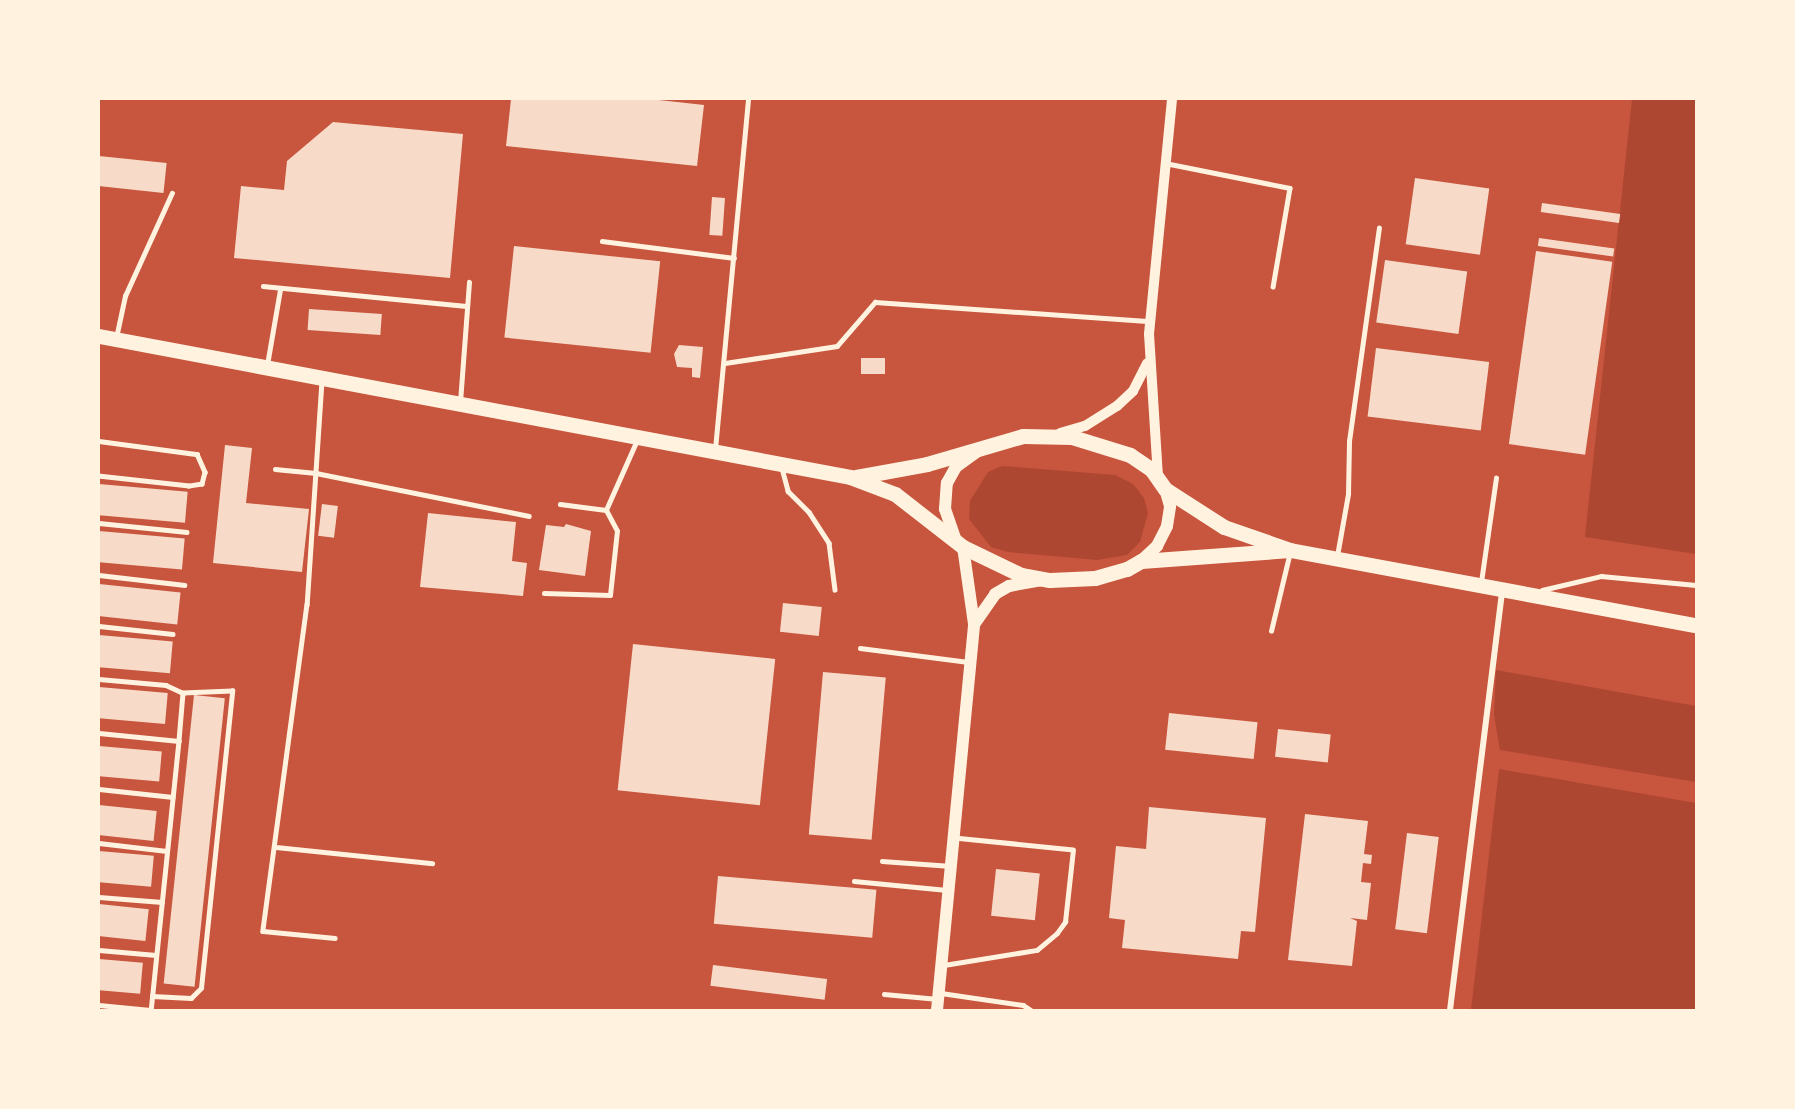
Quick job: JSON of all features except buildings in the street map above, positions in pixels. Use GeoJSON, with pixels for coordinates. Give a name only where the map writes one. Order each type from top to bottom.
{"type":"FeatureCollection","features":[{"type":"Feature","properties":{"kind":"main road"},"geometry":{"type":"LineString","coordinates":[[99,336],[850,477],[895,494],[959,543],[1005,570],[1050,580]]}},
{"type":"Feature","properties":{"kind":"main road"},"geometry":{"type":"LineString","coordinates":[[850,477],[874,476],[1023,436],[1055,435],[1090,441],[1130,455],[1162,483],[1224,527],[1290,550],[1696,625]]}},
{"type":"Feature","properties":{"kind":"main road"},"geometry":{"type":"LineString","coordinates":[[938,1001],[974,624],[959,543],[945,509],[947,483],[966,459],[992,446]]}},
{"type":"Feature","properties":{"kind":"main road"},"geometry":{"type":"LineString","coordinates":[[1141,561],[1157,546],[1167,526],[1170,506],[1162,483]]}},
{"type":"Feature","properties":{"kind":"main road"},"geometry":{"type":"LineString","coordinates":[[974,624],[995,594],[1023,582],[1109,575],[1141,561],[1290,550]]}},
{"type":"Feature","properties":{"kind":"street"},"geometry":{"type":"LineString","coordinates":[[1162,483],[1148,360],[1172,99]]}},
{"type":"Feature","properties":{"kind":"street"},"geometry":{"type":"LineString","coordinates":[[1055,435],[1085,426],[1117,406],[1133,391],[1148,360]]}},
{"type":"Feature","properties":{"kind":"street"},"geometry":{"type":"LineString","coordinates":[[1450,1010],[1502,589]]}},
{"type":"Feature","properties":{"kind":"lane"},"geometry":{"type":"LineString","coordinates":[[714,452],[725,363],[748,99]]}},
{"type":"Feature","properties":{"kind":"lane"},"geometry":{"type":"LineString","coordinates":[[1165,164],[1290,188],[1273,287]]}},
{"type":"Feature","properties":{"kind":"lane"},"geometry":{"type":"LineString","coordinates":[[116,339],[125,296],[172,193]]}},
{"type":"Feature","properties":{"kind":"lane"},"geometry":{"type":"LineString","coordinates":[[1336,558],[1348,494],[1349,441],[1379,228]]}},
{"type":"Feature","properties":{"kind":"lane"},"geometry":{"type":"LineString","coordinates":[[602,242],[734,258]]}},
{"type":"Feature","properties":{"kind":"lane"},"geometry":{"type":"LineString","coordinates":[[460,404],[469,282]]}},
{"type":"Feature","properties":{"kind":"lane"},"geometry":{"type":"LineString","coordinates":[[263,286],[280,290],[466,306]]}},
{"type":"Feature","properties":{"kind":"lane"},"geometry":{"type":"LineString","coordinates":[[267,368],[280,290]]}},
{"type":"Feature","properties":{"kind":"lane"},"geometry":{"type":"LineString","coordinates":[[725,363],[837,346],[875,302],[1150,321]]}},
{"type":"Feature","properties":{"kind":"lane"},"geometry":{"type":"LineString","coordinates":[[322,378],[307,604],[263,931],[334,938]]}},
{"type":"Feature","properties":{"kind":"lane"},"geometry":{"type":"LineString","coordinates":[[606,510],[638,437]]}},
{"type":"Feature","properties":{"kind":"lane"},"geometry":{"type":"LineString","coordinates":[[99,441],[197,454],[206,472],[202,484],[189,486],[99,476]]}},
{"type":"Feature","properties":{"kind":"lane"},"geometry":{"type":"LineString","coordinates":[[781,464],[788,491],[809,512],[829,543],[835,590]]}},
{"type":"Feature","properties":{"kind":"lane"},"geometry":{"type":"LineString","coordinates":[[275,469],[316,473],[528,516]]}},
{"type":"Feature","properties":{"kind":"lane"},"geometry":{"type":"LineString","coordinates":[[1481,585],[1496,478]]}},
{"type":"Feature","properties":{"kind":"lane"},"geometry":{"type":"LineString","coordinates":[[560,504],[606,510]]}},
{"type":"Feature","properties":{"kind":"lane"},"geometry":{"type":"LineString","coordinates":[[544,593],[610,595],[617,531],[606,510]]}},
{"type":"Feature","properties":{"kind":"lane"},"geometry":{"type":"LineString","coordinates":[[99,523],[186,531]]}},
{"type":"Feature","properties":{"kind":"lane"},"geometry":{"type":"LineString","coordinates":[[1271,631],[1290,550]]}},
{"type":"Feature","properties":{"kind":"lane"},"geometry":{"type":"LineString","coordinates":[[99,575],[184,585]]}},
{"type":"Feature","properties":{"kind":"lane"},"geometry":{"type":"LineString","coordinates":[[1529,594],[1601,576],[1696,585]]}},
{"type":"Feature","properties":{"kind":"lane"},"geometry":{"type":"LineString","coordinates":[[99,626],[172,634]]}},
{"type":"Feature","properties":{"kind":"lane"},"geometry":{"type":"LineString","coordinates":[[860,648],[970,662]]}},
{"type":"Feature","properties":{"kind":"lane"},"geometry":{"type":"LineString","coordinates":[[99,679],[166,685],[183,693],[232,691],[201,988],[191,998],[152,996]]}},
{"type":"Feature","properties":{"kind":"lane"},"geometry":{"type":"LineString","coordinates":[[99,1005],[151,1010],[183,693]]}},
{"type":"Feature","properties":{"kind":"lane"},"geometry":{"type":"LineString","coordinates":[[99,733],[179,741]]}},
{"type":"Feature","properties":{"kind":"lane"},"geometry":{"type":"LineString","coordinates":[[99,789],[173,797]]}},
{"type":"Feature","properties":{"kind":"lane"},"geometry":{"type":"LineString","coordinates":[[942,965],[1036,950],[1057,933],[1065,922],[1073,850],[954,837]]}},
{"type":"Feature","properties":{"kind":"lane"},"geometry":{"type":"LineString","coordinates":[[99,843],[167,850]]}},
{"type":"Feature","properties":{"kind":"lane"},"geometry":{"type":"LineString","coordinates":[[276,847],[432,862]]}},
{"type":"Feature","properties":{"kind":"lane"},"geometry":{"type":"LineString","coordinates":[[882,861],[951,866]]}},
{"type":"Feature","properties":{"kind":"lane"},"geometry":{"type":"LineString","coordinates":[[854,881],[949,891]]}},
{"type":"Feature","properties":{"kind":"lane"},"geometry":{"type":"LineString","coordinates":[[99,897],[162,902]]}},
{"type":"Feature","properties":{"kind":"lane"},"geometry":{"type":"LineString","coordinates":[[99,950],[156,955]]}},
{"type":"Feature","properties":{"kind":"lane"},"geometry":{"type":"LineString","coordinates":[[884,994],[938,1001],[1023,1005],[1031,1010]]}},
{"type":"Feature","properties":{"kind":"shaded area"},"geometry":{"type":"Polygon","coordinates":[[[1632,99],[1696,99],[1696,554],[1585,537],[1632,99]]]}},
{"type":"Feature","properties":{"kind":"shaded area"},"geometry":{"type":"Polygon","coordinates":[[[1002,466],[1115,475],[1133,484],[1144,498],[1148,513],[1140,542],[1127,555],[1097,560],[1008,552],[991,547],[969,519],[970,501],[988,472],[1002,466]]]}},
{"type":"Feature","properties":{"kind":"shaded area"},"geometry":{"type":"Polygon","coordinates":[[[1496,670],[1696,706],[1696,782],[1500,750],[1494,715],[1496,670]]]}},
{"type":"Feature","properties":{"kind":"shaded area"},"geometry":{"type":"Polygon","coordinates":[[[1499,769],[1696,803],[1696,1010],[1471,1010],[1499,769]]]}}]}
